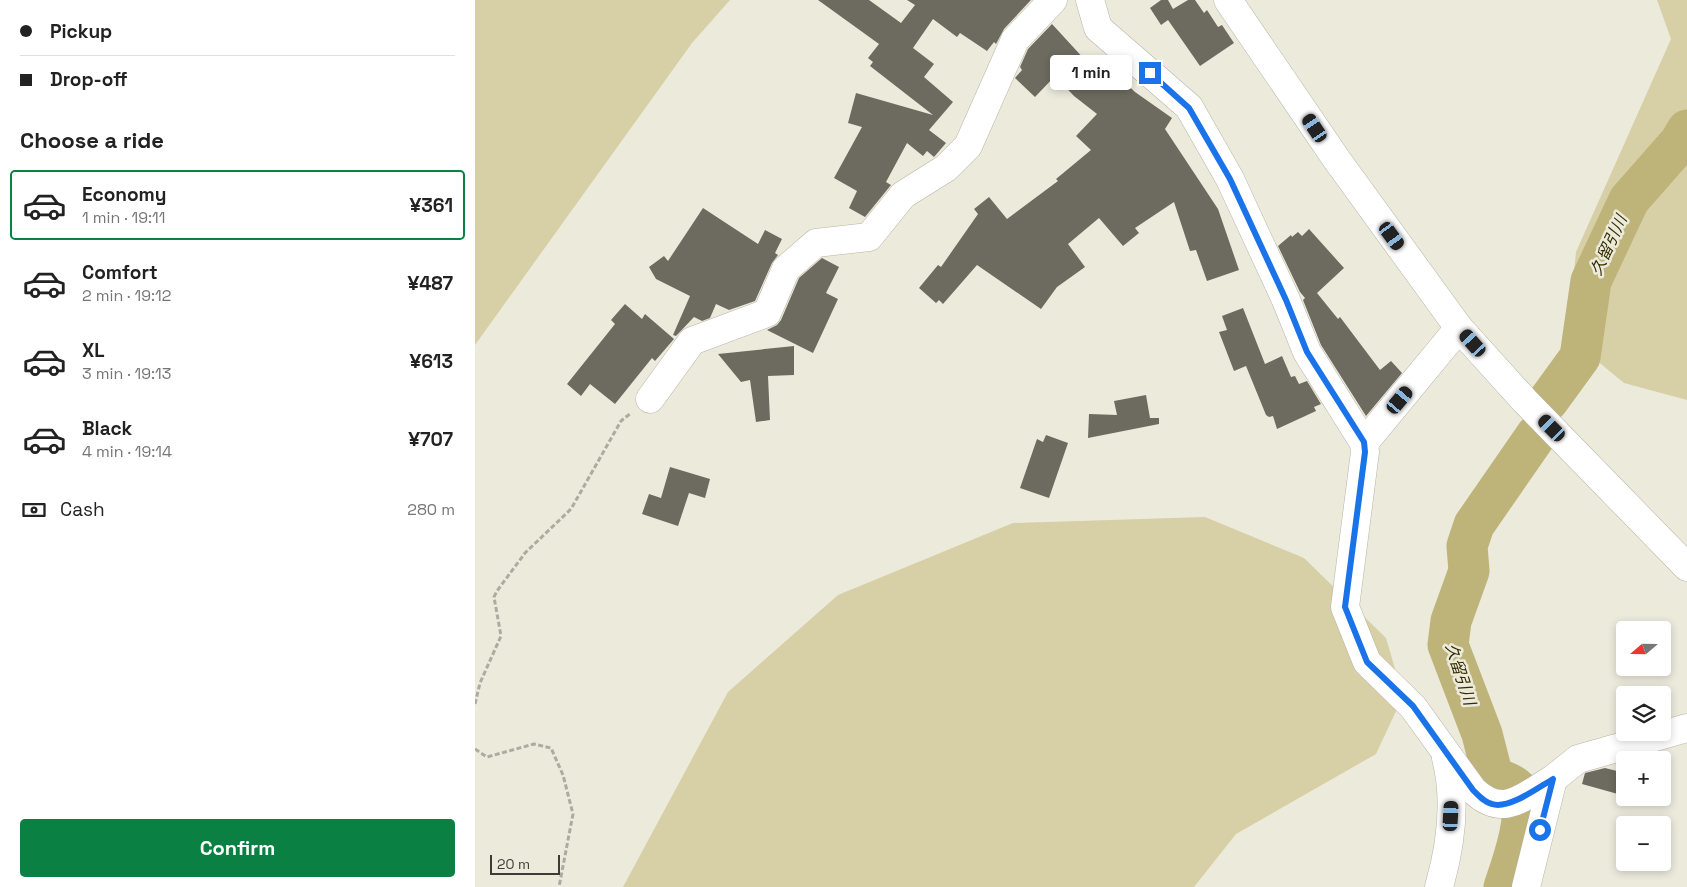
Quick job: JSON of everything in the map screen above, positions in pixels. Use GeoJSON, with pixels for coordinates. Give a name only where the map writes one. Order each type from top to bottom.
{"type":"FeatureCollection","features":[{"type":"Feature","properties":{"kind":"street"},"geometry":{"type":"LineString","coordinates":[[649,399],[692,341],[767,313],[786,269],[816,243],[869,236],[903,196],[946,168],[968,146],[1015,40],[1053,0]]}},
{"type":"Feature","properties":{"kind":"street"},"geometry":{"type":"LineString","coordinates":[[1090,0],[1098,28],[1189,108],[1230,179],[1286,300],[1307,352],[1364,442],[1365,452],[1345,607],[1367,662],[1413,706],[1473,790],[1483,799],[1494,805],[1534,790],[1577,759],[1687,728]]}},
{"type":"Feature","properties":{"kind":"street"},"geometry":{"type":"LineString","coordinates":[[1228,0],[1337,160],[1459,328],[1525,401],[1687,567]]}},
{"type":"Feature","properties":{"kind":"street"},"geometry":{"type":"LineString","coordinates":[[1364,442],[1459,328]]}},
{"type":"Feature","properties":{"kind":"street"},"geometry":{"type":"LineString","coordinates":[[1439,887],[1449,850],[1452,802],[1452,782],[1444,750]]}},
{"type":"Feature","properties":{"kind":"street"},"geometry":{"type":"LineString","coordinates":[[1526,887],[1534,790]]}},
{"type":"Feature","properties":{"kind":"path"},"geometry":{"type":"LineString","coordinates":[[475,704],[480,683],[501,636],[494,597],[497,591],[525,553],[571,509],[621,421],[649,399]]}},
{"type":"Feature","properties":{"kind":"path"},"geometry":{"type":"LineString","coordinates":[[475,749],[487,757],[534,744],[551,748],[563,775],[573,814],[559,887]]}},
{"type":"Feature","properties":{"kind":"shaded area"},"geometry":{"type":"Polygon","coordinates":[[[475,0],[730,0],[692,43],[475,345],[475,0]]]}},
{"type":"Feature","properties":{"kind":"shaded area"},"geometry":{"type":"Polygon","coordinates":[[[1657,0],[1687,0],[1687,400],[1624,383],[1567,336],[1576,252],[1671,39],[1657,0]]]}},
{"type":"Feature","properties":{"kind":"shaded area"},"geometry":{"type":"Polygon","coordinates":[[[1205,517],[1304,558],[1386,638],[1403,696],[1376,754],[1236,834],[1194,887],[623,887],[728,692],[838,595],[1013,523],[1205,517]]]}},
{"type":"Feature","properties":{"kind":"building"},"geometry":{"type":"Polygon","coordinates":[[[818,0],[869,0],[901,23],[915,5],[907,0],[1031,0],[1004,29],[996,44],[994,42],[987,51],[960,33],[957,37],[933,19],[913,48],[934,64],[924,77],[953,102],[929,130],[946,143],[934,157],[927,151],[923,156],[907,143],[886,182],[891,185],[865,217],[849,208],[857,191],[834,178],[862,127],[848,123],[856,93],[933,115],[870,66],[873,62],[868,58],[879,44],[818,0]]]}},
{"type":"Feature","properties":{"kind":"building"},"geometry":{"type":"Polygon","coordinates":[[[1161,0],[1168,0],[1173,9],[1188,0],[1195,0],[1204,13],[1207,10],[1218,27],[1222,25],[1234,43],[1200,66],[1168,20],[1161,25],[1150,8],[1161,0]]]}},
{"type":"Feature","properties":{"kind":"building"},"geometry":{"type":"Polygon","coordinates":[[[1052,24],[1109,86],[1117,75],[1135,92],[1172,118],[1165,129],[1218,209],[1239,270],[1207,281],[1196,250],[1190,251],[1174,202],[1135,228],[1139,233],[1123,246],[1099,218],[1068,244],[1085,267],[1057,287],[1041,309],[977,265],[943,304],[939,300],[936,303],[919,288],[938,265],[941,267],[978,214],[974,209],[989,197],[1007,219],[1058,181],[1056,179],[1091,150],[1076,136],[1097,114],[1074,96],[1055,76],[1035,97],[1015,78],[1022,70],[1020,67],[1028,49],[1052,24]]]}},
{"type":"Feature","properties":{"kind":"building"},"geometry":{"type":"Polygon","coordinates":[[[703,208],[758,244],[765,230],[782,239],[775,253],[778,255],[772,263],[755,301],[729,310],[716,304],[710,318],[702,321],[694,317],[676,336],[673,335],[690,296],[656,279],[649,267],[664,256],[668,261],[703,208]]]}},
{"type":"Feature","properties":{"kind":"building"},"geometry":{"type":"Polygon","coordinates":[[[1309,229],[1344,268],[1317,293],[1338,319],[1340,317],[1380,370],[1391,361],[1402,373],[1366,416],[1321,345],[1303,300],[1305,298],[1300,292],[1278,246],[1291,235],[1292,237],[1298,232],[1302,236],[1309,229]]]}},
{"type":"Feature","properties":{"kind":"building"},"geometry":{"type":"Polygon","coordinates":[[[822,258],[839,267],[826,293],[838,299],[813,353],[767,330],[777,325],[781,320],[799,278],[822,258]]]}},
{"type":"Feature","properties":{"kind":"building"},"geometry":{"type":"Polygon","coordinates":[[[625,304],[642,319],[645,314],[674,339],[655,361],[652,358],[615,404],[590,384],[581,396],[567,384],[615,324],[611,320],[625,304]]]}},
{"type":"Feature","properties":{"kind":"building"},"geometry":{"type":"Polygon","coordinates":[[[1243,308],[1265,364],[1282,356],[1291,377],[1295,376],[1299,384],[1307,381],[1321,404],[1314,407],[1316,411],[1277,429],[1273,416],[1269,417],[1266,415],[1246,366],[1234,371],[1219,332],[1227,330],[1222,316],[1243,308]]]}},
{"type":"Feature","properties":{"kind":"building"},"geometry":{"type":"Polygon","coordinates":[[[794,346],[794,375],[768,376],[770,420],[756,422],[750,380],[741,382],[718,354],[794,346]]]}},
{"type":"Feature","properties":{"kind":"building"},"geometry":{"type":"Polygon","coordinates":[[[1146,395],[1150,418],[1159,418],[1159,424],[1088,438],[1089,414],[1117,415],[1114,401],[1146,395]]]}},
{"type":"Feature","properties":{"kind":"building"},"geometry":{"type":"Polygon","coordinates":[[[1046,435],[1068,443],[1049,498],[1020,488],[1037,439],[1043,442],[1046,435]]]}},
{"type":"Feature","properties":{"kind":"building"},"geometry":{"type":"Polygon","coordinates":[[[670,467],[710,479],[705,498],[689,493],[678,526],[642,514],[649,494],[661,498],[670,467]]]}},
{"type":"Feature","properties":{"kind":"building"},"geometry":{"type":"Polygon","coordinates":[[[1605,768],[1616,771],[1616,793],[1582,784],[1585,773],[1605,768]]]}},
{"type":"Feature","properties":{"kind":"waterway","name":"久留引川"},"geometry":{"type":"LineString","coordinates":[[1548,401],[1580,357],[1591,281],[1629,200],[1680,142],[1687,130]]}},
{"type":"Feature","properties":{"kind":"waterway","name":"久留引川"},"geometry":{"type":"LineString","coordinates":[[1504,887],[1522,822],[1523,809],[1521,797],[1515,787],[1493,777],[1482,734],[1448,645],[1451,621],[1469,571],[1467,546],[1474,525],[1537,434]]}},
{"type":"Feature","properties":{"kind":"route"},"geometry":{"type":"LineString","coordinates":[[1150,73],[1189,108],[1230,179],[1286,300],[1307,352],[1364,442],[1365,452],[1345,607],[1367,662],[1413,706],[1473,790],[1483,799],[1494,805],[1513,802],[1553,779],[1540,830]]}}]}
